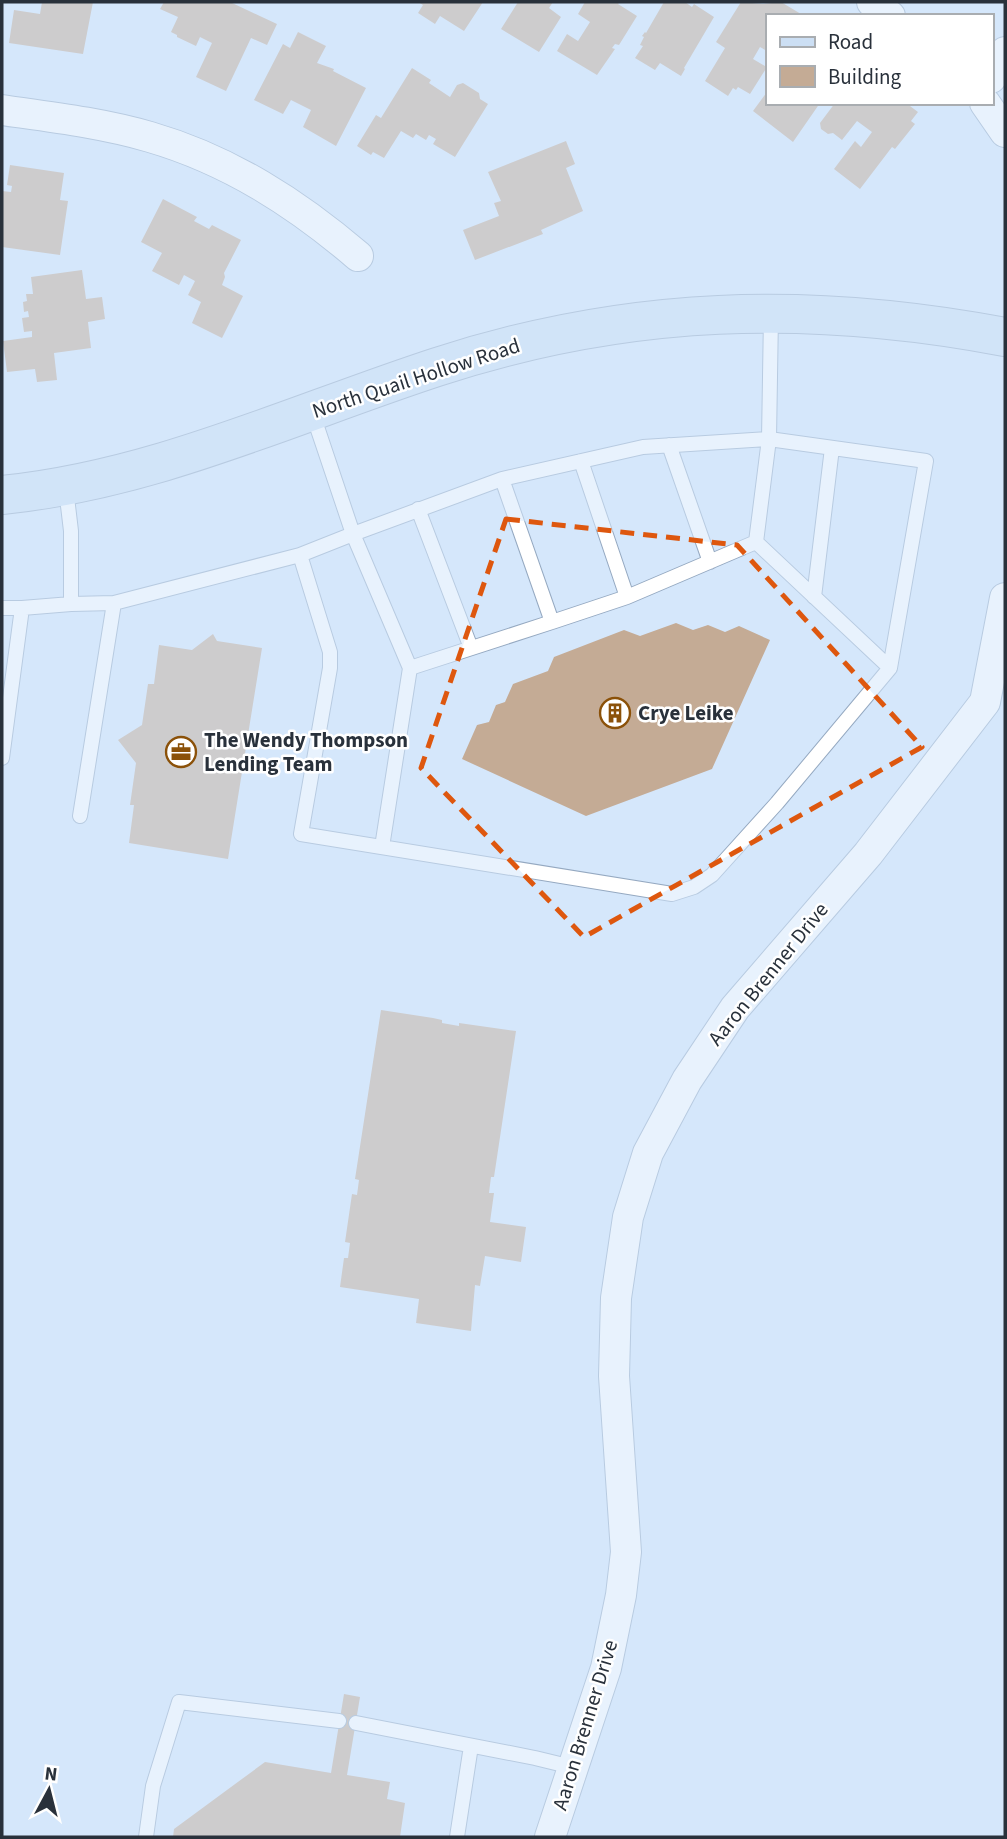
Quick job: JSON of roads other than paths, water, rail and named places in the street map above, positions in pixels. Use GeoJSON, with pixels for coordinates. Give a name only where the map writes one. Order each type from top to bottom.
{"type":"FeatureCollection","features":[{"type":"Feature","properties":{"kind":"street"},"geometry":{"type":"LineString","coordinates":[[872,2],[887,14]]}},
{"type":"Feature","properties":{"kind":"street"},"geometry":{"type":"LineString","coordinates":[[993,74],[1005,52]]}},
{"type":"Feature","properties":{"kind":"street"},"geometry":{"type":"LineString","coordinates":[[986,105],[1005,132]]}},
{"type":"Feature","properties":{"kind":"street"},"geometry":{"type":"LineString","coordinates":[[2,110],[109,127],[190,150],[272,191],[325,228],[358,257]]}},
{"type":"Feature","properties":{"kind":"street","name":"North Quail Hollow Road"},"geometry":{"type":"LineString","coordinates":[[2,495],[66,485],[137,469],[208,449],[374,388],[506,346],[627,322],[771,312],[872,317],[1005,337]]}},
{"type":"Feature","properties":{"kind":"street","name":"Aaron Brenner Drive"},"geometry":{"type":"LineString","coordinates":[[550,1837],[606,1668],[621,1595],[625,1552],[614,1376],[616,1298],[628,1217],[648,1153],[687,1080],[735,1008],[867,854],[985,702],[1005,598]]}},
{"type":"Feature","properties":{"kind":"lane"},"geometry":{"type":"LineString","coordinates":[[756,542],[769,439],[771,312]]}},
{"type":"Feature","properties":{"kind":"lane"},"geometry":{"type":"LineString","coordinates":[[312,412],[353,534],[410,668],[382,847]]}},
{"type":"Feature","properties":{"kind":"lane"},"geometry":{"type":"LineString","coordinates":[[2,608],[114,603],[300,555],[502,479],[643,447],[769,439],[926,461],[890,668],[777,803],[712,875],[694,887],[672,894],[301,834],[330,668],[330,652],[300,555]]}},
{"type":"Feature","properties":{"kind":"lane"},"geometry":{"type":"LineString","coordinates":[[669,445],[710,562]]}},
{"type":"Feature","properties":{"kind":"lane"},"geometry":{"type":"LineString","coordinates":[[814,597],[832,448]]}},
{"type":"Feature","properties":{"kind":"lane"},"geometry":{"type":"LineString","coordinates":[[582,461],[627,597]]}},
{"type":"Feature","properties":{"kind":"lane"},"geometry":{"type":"LineString","coordinates":[[502,479],[552,622]]}},
{"type":"Feature","properties":{"kind":"lane"},"geometry":{"type":"LineString","coordinates":[[66,485],[71,531],[71,604]]}},
{"type":"Feature","properties":{"kind":"lane"},"geometry":{"type":"LineString","coordinates":[[418,509],[471,648]]}},
{"type":"Feature","properties":{"kind":"lane"},"geometry":{"type":"LineString","coordinates":[[410,668],[627,597],[756,542]]}},
{"type":"Feature","properties":{"kind":"lane"},"geometry":{"type":"LineString","coordinates":[[756,542],[890,668]]}},
{"type":"Feature","properties":{"kind":"lane"},"geometry":{"type":"LineString","coordinates":[[80,816],[114,603]]}},
{"type":"Feature","properties":{"kind":"lane"},"geometry":{"type":"LineString","coordinates":[[2,758],[22,608]]}},
{"type":"Feature","properties":{"kind":"lane"},"geometry":{"type":"LineString","coordinates":[[146,1837],[153,1786],[179,1702],[340,1721]]}},
{"type":"Feature","properties":{"kind":"lane"},"geometry":{"type":"LineString","coordinates":[[356,1723],[572,1767]]}},
{"type":"Feature","properties":{"kind":"lane"},"geometry":{"type":"LineString","coordinates":[[457,1837],[471,1746]]}},
{"type":"Feature","properties":{"kind":"place","name":"Crye Leike"},"geometry":{"type":"Point","coordinates":[615,713]}},
{"type":"Feature","properties":{"kind":"place","name":"The Wendy Thompson Lending Team"},"geometry":{"type":"Point","coordinates":[181,752]}}]}
